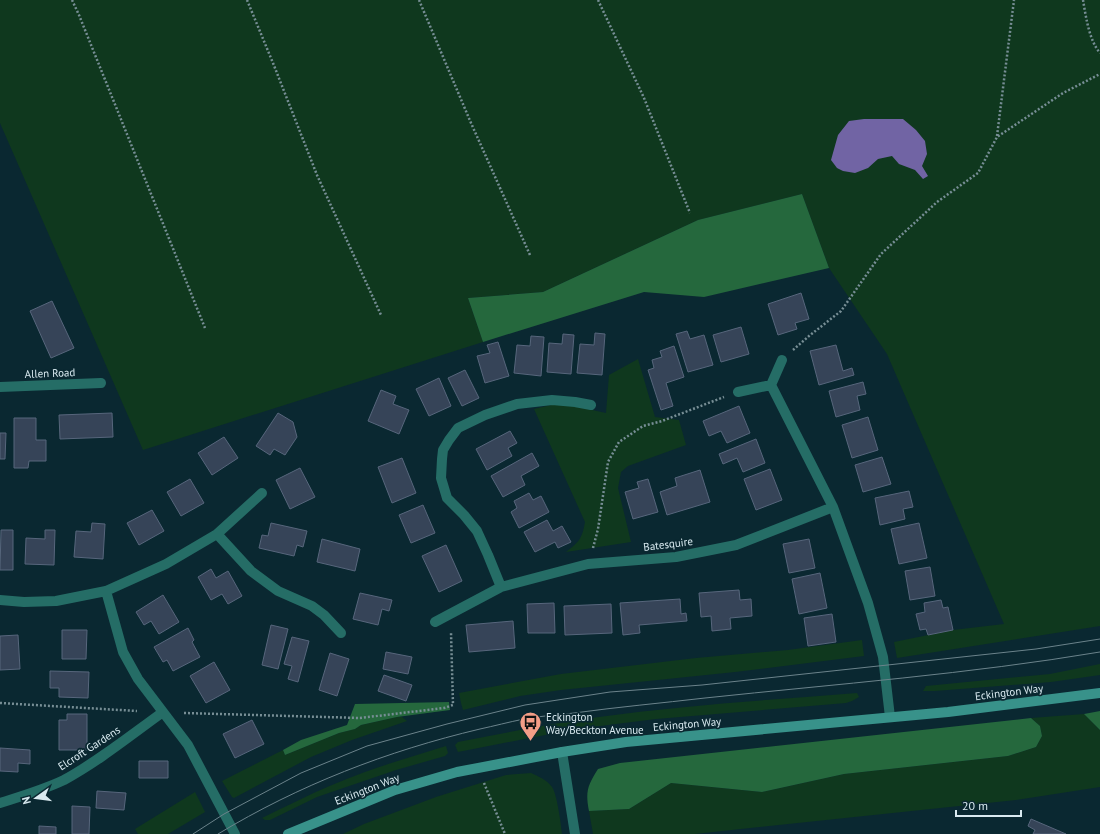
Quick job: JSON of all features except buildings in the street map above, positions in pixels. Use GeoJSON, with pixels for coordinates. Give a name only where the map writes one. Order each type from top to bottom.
{"type":"FeatureCollection","features":[{"type":"Feature","properties":{"kind":"main road","name":"Eckington Way"},"geometry":{"type":"LineString","coordinates":[[288,834],[395,790],[478,767],[562,752],[626,742],[982,708],[1100,693]]}},
{"type":"Feature","properties":{"kind":"street"},"geometry":{"type":"LineString","coordinates":[[782,360],[772,384],[833,507],[868,603],[882,652],[890,717]]}},
{"type":"Feature","properties":{"kind":"street","name":"Allen Road"},"geometry":{"type":"LineString","coordinates":[[0,387],[101,383]]}},
{"type":"Feature","properties":{"kind":"street"},"geometry":{"type":"LineString","coordinates":[[738,392],[772,384]]}},
{"type":"Feature","properties":{"kind":"street"},"geometry":{"type":"LineString","coordinates":[[501,587],[488,555],[476,532],[464,515],[447,498],[441,478],[443,450],[448,440],[458,428],[485,415],[517,404],[552,400],[592,405]]}},
{"type":"Feature","properties":{"kind":"street"},"geometry":{"type":"LineString","coordinates":[[0,600],[24,602],[56,601],[106,591],[166,564],[217,534],[262,493]]}},
{"type":"Feature","properties":{"kind":"street","name":"Batesquire"},"geometry":{"type":"LineString","coordinates":[[435,622],[501,587],[588,564],[676,557],[736,544],[833,507]]}},
{"type":"Feature","properties":{"kind":"street"},"geometry":{"type":"LineString","coordinates":[[217,534],[251,571],[278,591],[312,606],[324,614],[341,633]]}},
{"type":"Feature","properties":{"kind":"street"},"geometry":{"type":"LineString","coordinates":[[106,591],[123,652],[138,679],[188,745],[235,834]]}},
{"type":"Feature","properties":{"kind":"street","name":"Elcroft Gardens"},"geometry":{"type":"LineString","coordinates":[[0,803],[37,792],[80,770],[163,712]]}},
{"type":"Feature","properties":{"kind":"street"},"geometry":{"type":"LineString","coordinates":[[562,752],[575,834]]}},
{"type":"Feature","properties":{"kind":"path"},"geometry":{"type":"LineString","coordinates":[[72,0],[80,15],[205,328]]}},
{"type":"Feature","properties":{"kind":"path"},"geometry":{"type":"LineString","coordinates":[[247,0],[317,175],[381,315]]}},
{"type":"Feature","properties":{"kind":"path"},"geometry":{"type":"LineString","coordinates":[[419,0],[471,124],[530,255]]}},
{"type":"Feature","properties":{"kind":"path"},"geometry":{"type":"LineString","coordinates":[[598,0],[644,98],[690,213]]}},
{"type":"Feature","properties":{"kind":"path"},"geometry":{"type":"LineString","coordinates":[[782,360],[809,336],[841,311],[881,254],[937,202],[978,172],[997,137],[1014,0]]}},
{"type":"Feature","properties":{"kind":"path"},"geometry":{"type":"LineString","coordinates":[[1083,0],[1086,21],[1095,47],[1100,53]]}},
{"type":"Feature","properties":{"kind":"path"},"geometry":{"type":"LineString","coordinates":[[997,137],[1063,93],[1100,74]]}},
{"type":"Feature","properties":{"kind":"path"},"geometry":{"type":"LineString","coordinates":[[588,564],[598,529],[608,462],[619,442],[643,426],[738,392]]}},
{"type":"Feature","properties":{"kind":"path"},"geometry":{"type":"LineString","coordinates":[[0,703],[163,712],[360,718],[444,708],[453,705],[451,633],[456,610]]}},
{"type":"Feature","properties":{"kind":"path"},"geometry":{"type":"LineString","coordinates":[[478,767],[506,834]]}},
{"type":"Feature","properties":{"kind":"green space"},"geometry":{"type":"Polygon","coordinates":[[[0,0],[1100,0],[1100,626],[897,658],[894,642],[953,630],[1004,624],[887,354],[829,268],[802,194],[698,220],[543,292],[468,298],[483,342],[143,450],[0,123],[0,0]]]}},
{"type":"Feature","properties":{"kind":"green space"},"geometry":{"type":"Polygon","coordinates":[[[802,194],[829,268],[704,297],[644,292],[483,342],[468,298],[543,292],[698,220],[802,194]]]}},
{"type":"Feature","properties":{"kind":"green space"},"geometry":{"type":"Polygon","coordinates":[[[638,359],[655,417],[679,420],[686,445],[628,466],[621,472],[618,488],[631,542],[566,552],[579,540],[583,532],[585,522],[534,409],[560,403],[606,413],[609,375],[638,359]]]}},
{"type":"Feature","properties":{"kind":"green space"},"geometry":{"type":"Polygon","coordinates":[[[862,640],[864,656],[735,672],[561,690],[520,696],[463,710],[459,693],[561,674],[696,658],[788,650],[862,640]]]}},
{"type":"Feature","properties":{"kind":"green space"},"geometry":{"type":"Polygon","coordinates":[[[1100,664],[1100,675],[1051,682],[923,691],[926,686],[1050,674],[1100,664]]]}},
{"type":"Feature","properties":{"kind":"green space"},"geometry":{"type":"Polygon","coordinates":[[[857,693],[859,697],[846,703],[656,719],[576,729],[458,752],[455,745],[458,742],[581,719],[664,709],[857,693]]]}},
{"type":"Feature","properties":{"kind":"green space"},"geometry":{"type":"Polygon","coordinates":[[[449,702],[450,710],[397,717],[361,725],[355,729],[339,733],[285,755],[283,750],[301,740],[347,725],[355,704],[449,702]]]}},
{"type":"Feature","properties":{"kind":"green space"},"geometry":{"type":"Polygon","coordinates":[[[1100,711],[1100,730],[1084,714],[1100,711]]]}},
{"type":"Feature","properties":{"kind":"green space"},"geometry":{"type":"Polygon","coordinates":[[[1084,714],[1100,730],[1100,787],[1016,800],[695,834],[593,834],[589,811],[629,809],[671,783],[762,792],[844,774],[1008,756],[1036,747],[1042,736],[1040,726],[1031,718],[1084,714]]]}},
{"type":"Feature","properties":{"kind":"green space"},"geometry":{"type":"Polygon","coordinates":[[[402,717],[407,721],[352,740],[311,757],[234,798],[222,781],[283,750],[285,755],[339,733],[355,729],[361,725],[402,717]]]}},
{"type":"Feature","properties":{"kind":"green space"},"geometry":{"type":"Polygon","coordinates":[[[1031,718],[1040,726],[1042,736],[1036,747],[1008,756],[844,774],[762,792],[671,783],[629,809],[589,811],[587,798],[588,788],[598,769],[620,763],[1031,718]]]}},
{"type":"Feature","properties":{"kind":"green space"},"geometry":{"type":"Polygon","coordinates":[[[446,746],[448,753],[445,756],[396,770],[317,797],[270,820],[265,820],[262,818],[346,779],[446,746]]]}},
{"type":"Feature","properties":{"kind":"green space"},"geometry":{"type":"Polygon","coordinates":[[[531,773],[545,780],[552,787],[557,802],[562,834],[343,834],[364,824],[436,797],[506,775],[531,773]]]}},
{"type":"Feature","properties":{"kind":"green space"},"geometry":{"type":"Polygon","coordinates":[[[195,792],[205,812],[168,834],[138,834],[135,829],[195,792]]]}},
{"type":"Feature","properties":{"kind":"shaded area"},"geometry":{"type":"Polygon","coordinates":[[[864,119],[903,119],[916,130],[925,141],[927,154],[922,166],[928,176],[923,179],[915,170],[899,164],[892,156],[878,159],[868,168],[855,173],[843,171],[837,168],[831,160],[838,135],[849,121],[864,119]]]}},
{"type":"Feature","properties":{"kind":"tram line"},"geometry":{"type":"LineString","coordinates":[[193,834],[224,814],[301,773],[367,746],[447,724],[525,705],[610,692],[702,685],[1036,649],[1100,639]]}},
{"type":"Feature","properties":{"kind":"tram line"},"geometry":{"type":"LineString","coordinates":[[218,834],[280,800],[344,771],[445,738],[524,719],[705,698],[952,673],[1100,652]]}},
{"type":"Feature","properties":{"kind":"place","name":"Eckington Way/Beckton Avenue"},"geometry":{"type":"Point","coordinates":[531,742]}}]}
